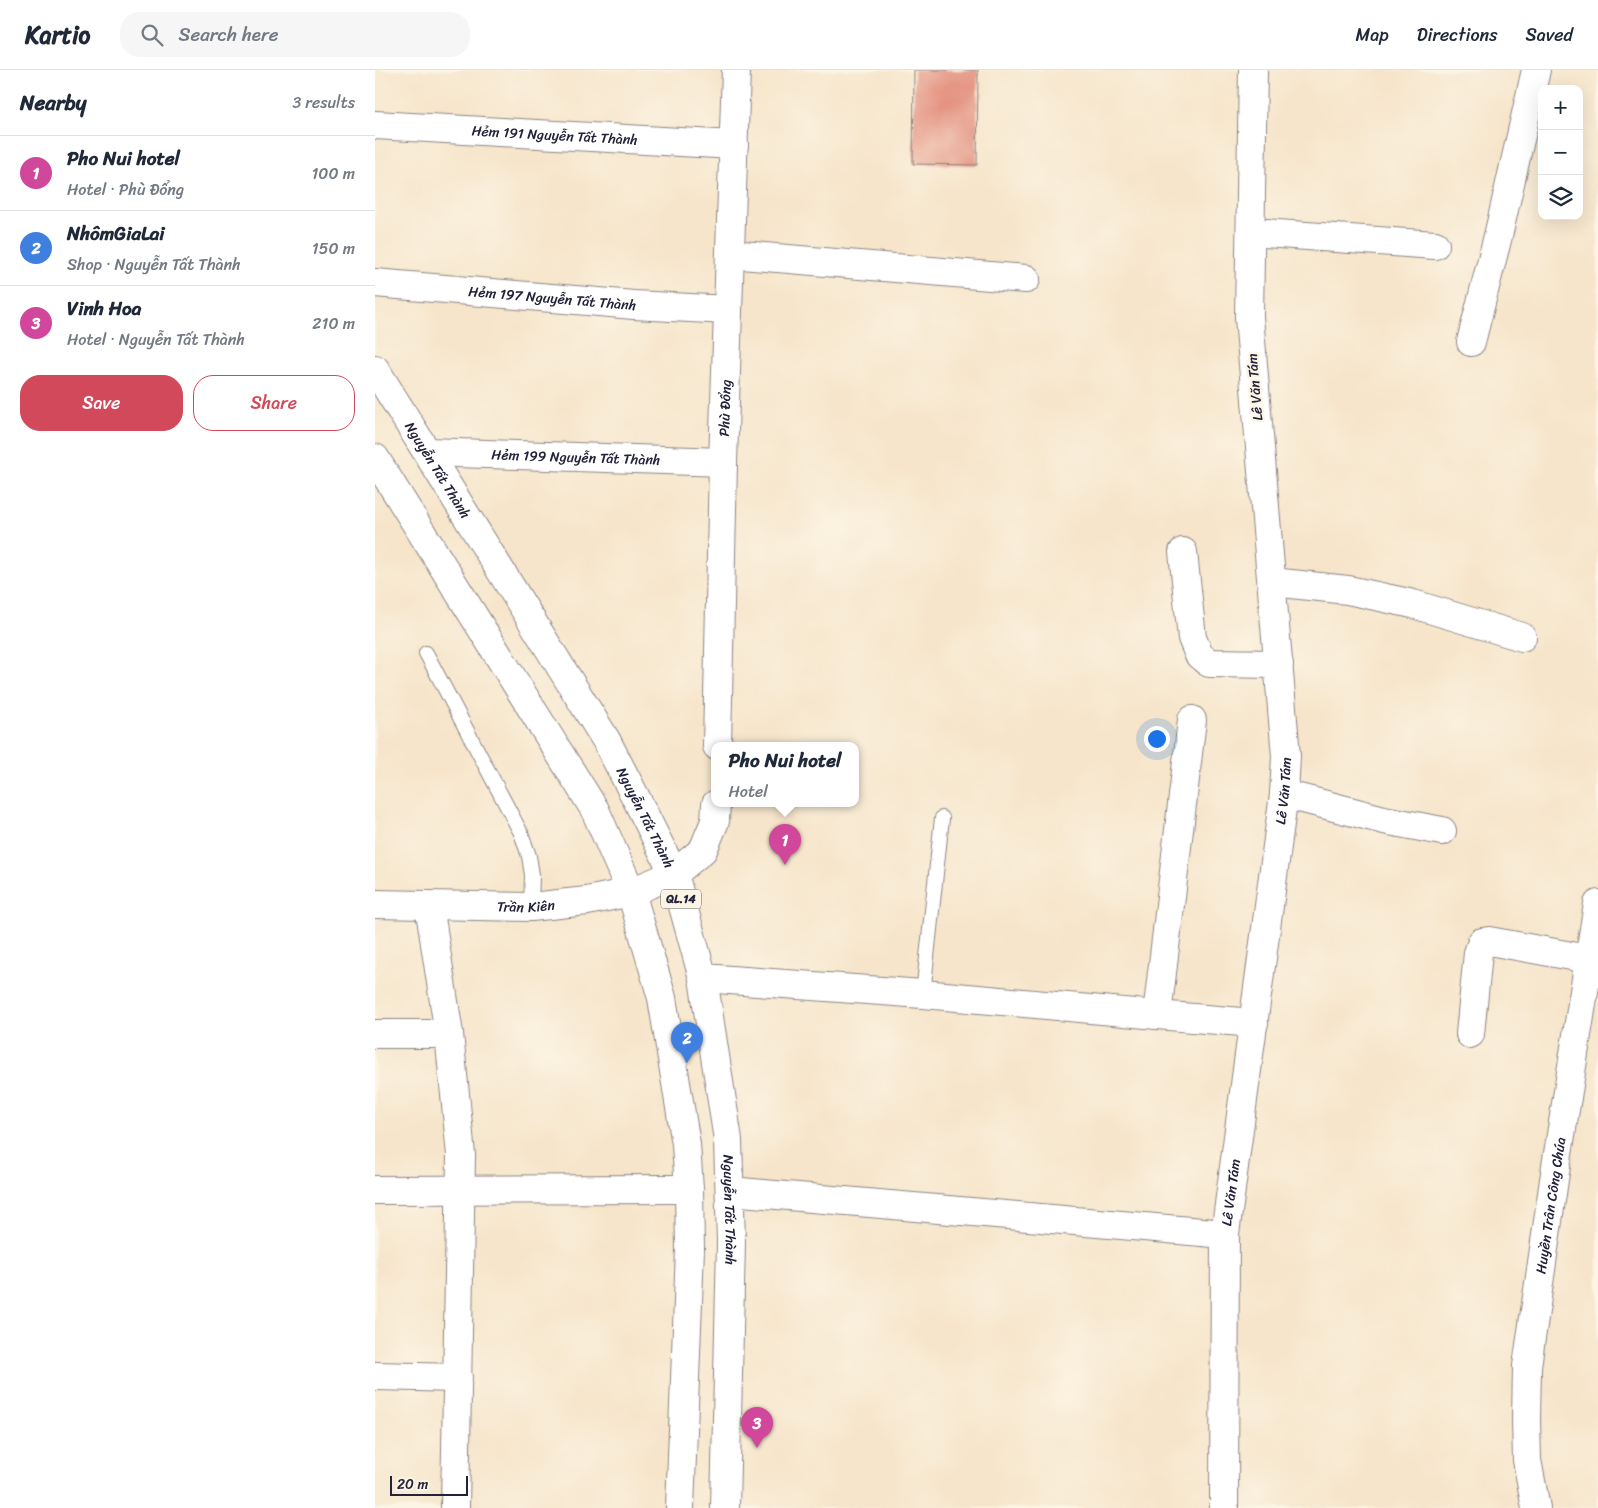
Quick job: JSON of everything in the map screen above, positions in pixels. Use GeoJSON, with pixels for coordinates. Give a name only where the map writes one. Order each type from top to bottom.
{"type":"FeatureCollection","features":[{"type":"Feature","properties":{"kind":"street","name":"Phù Đổng"},"geometry":{"type":"LineString","coordinates":[[717,742],[723,462],[736,70]]}},
{"type":"Feature","properties":{"kind":"street","name":"Lê Văn Tám"},"geometry":{"type":"LineString","coordinates":[[1225,1508],[1225,1234],[1284,794],[1285,756],[1279,664],[1249,317],[1253,70]]}},
{"type":"Feature","properties":{"kind":"street"},"geometry":{"type":"LineString","coordinates":[[1471,342],[1498,236],[1536,70]]}},
{"type":"Feature","properties":{"kind":"street","name":"Hẻm 191 Nguyễn Tất Thành"},"geometry":{"type":"LineString","coordinates":[[375,125],[734,145]]}},
{"type":"Feature","properties":{"kind":"street"},"geometry":{"type":"LineString","coordinates":[[1251,232],[1435,245]]}},
{"type":"Feature","properties":{"kind":"street"},"geometry":{"type":"LineString","coordinates":[[730,254],[1026,279]]}},
{"type":"Feature","properties":{"kind":"street","name":"Hẻm 197 Nguyễn Tất Thành"},"geometry":{"type":"LineString","coordinates":[[375,283],[633,305],[728,310]]}},
{"type":"Feature","properties":{"kind":"street","name":"Nguyễn Tất Thành"},"geometry":{"type":"LineString","coordinates":[[375,369],[606,740],[674,874],[703,978],[728,1140],[731,1252],[725,1508]]}},
{"type":"Feature","properties":{"kind":"street","name":"Hẻm 199 Nguyễn Tất Thành"},"geometry":{"type":"LineString","coordinates":[[427,452],[723,462]]}},
{"type":"Feature","properties":{"kind":"street"},"geometry":{"type":"LineString","coordinates":[[375,458],[595,810],[631,892],[662,998],[686,1144],[689,1189],[690,1249],[680,1508]]}},
{"type":"Feature","properties":{"kind":"street"},"geometry":{"type":"LineString","coordinates":[[1183,552],[1192,638],[1199,655],[1209,663],[1279,664]]}},
{"type":"Feature","properties":{"kind":"street"},"geometry":{"type":"LineString","coordinates":[[1272,582],[1348,590],[1413,604],[1523,637]]}},
{"type":"Feature","properties":{"kind":"street"},"geometry":{"type":"LineString","coordinates":[[1157,1016],[1193,720]]}},
{"type":"Feature","properties":{"kind":"street"},"geometry":{"type":"LineString","coordinates":[[1284,794],[1384,820],[1442,831]]}},
{"type":"Feature","properties":{"kind":"street"},"geometry":{"type":"LineString","coordinates":[[674,874],[703,850],[715,821],[715,807]]}},
{"type":"Feature","properties":{"kind":"street","name":"Trần Kiên"},"geometry":{"type":"LineString","coordinates":[[375,904],[531,907],[587,901],[631,892],[674,874]]}},
{"type":"Feature","properties":{"kind":"street","name":"Huyền Trân Công Chúa"},"geometry":{"type":"LineString","coordinates":[[1536,1508],[1527,1460],[1527,1366],[1588,959],[1598,904]]}},
{"type":"Feature","properties":{"kind":"street"},"geometry":{"type":"LineString","coordinates":[[429,905],[449,1034],[461,1155],[462,1189],[455,1508]]}},
{"type":"Feature","properties":{"kind":"street"},"geometry":{"type":"LineString","coordinates":[[1470,1034],[1478,953],[1482,942],[1489,941],[1588,959]]}},
{"type":"Feature","properties":{"kind":"street"},"geometry":{"type":"LineString","coordinates":[[703,978],[923,994],[1254,1023]]}},
{"type":"Feature","properties":{"kind":"street"},"geometry":{"type":"LineString","coordinates":[[375,1034],[449,1034]]}},
{"type":"Feature","properties":{"kind":"street"},"geometry":{"type":"LineString","coordinates":[[375,1190],[689,1189]]}},
{"type":"Feature","properties":{"kind":"street"},"geometry":{"type":"LineString","coordinates":[[730,1191],[1225,1234]]}},
{"type":"Feature","properties":{"kind":"street"},"geometry":{"type":"LineString","coordinates":[[375,1376],[458,1378]]}},
{"type":"Feature","properties":{"kind":"lane"},"geometry":{"type":"LineString","coordinates":[[426,653],[521,832],[529,856],[532,875],[531,907]]}},
{"type":"Feature","properties":{"kind":"lane"},"geometry":{"type":"LineString","coordinates":[[923,994],[942,818]]}},
{"type":"Feature","properties":{"kind":"building"},"geometry":{"type":"Polygon","coordinates":[[[914,70],[978,70],[977,165],[913,164],[914,70]]]}},
{"type":"Feature","properties":{"kind":"place","name":"Pho Nui hotel"},"geometry":{"type":"Point","coordinates":[785,865]}},
{"type":"Feature","properties":{"kind":"place","name":"NhômGiaLai"},"geometry":{"type":"Point","coordinates":[687,1063]}},
{"type":"Feature","properties":{"kind":"place","name":"Vinh Hoa"},"geometry":{"type":"Point","coordinates":[757,1448]}}]}
